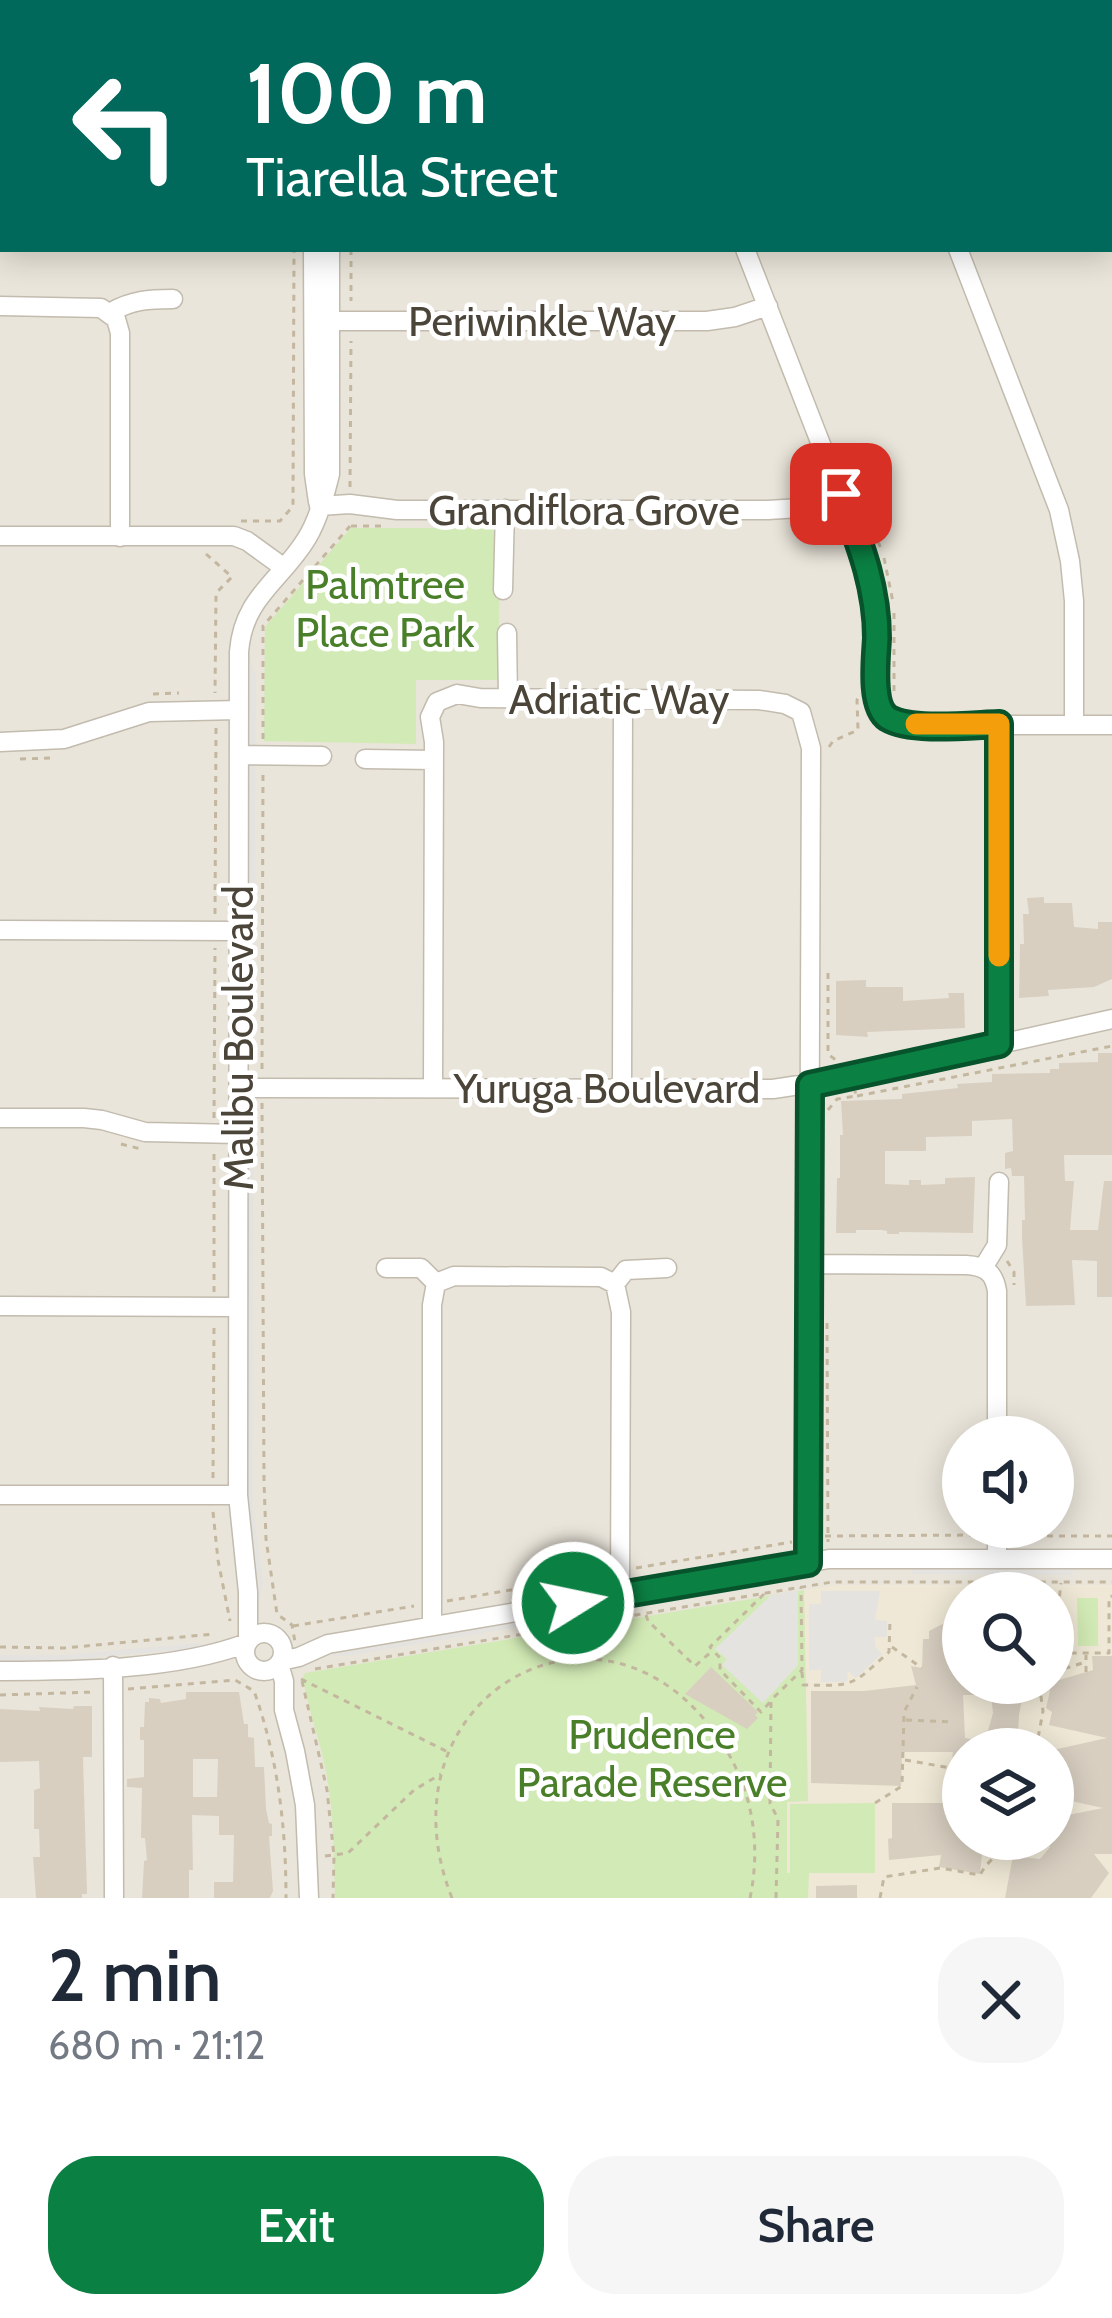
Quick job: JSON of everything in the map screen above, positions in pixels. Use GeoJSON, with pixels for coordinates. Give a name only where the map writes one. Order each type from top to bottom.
{"type":"FeatureCollection","features":[{"type":"Feature","properties":{"kind":"street"},"geometry":{"type":"LineString","coordinates":[[314,252],[322,321]]}},
{"type":"Feature","properties":{"kind":"street"},"geometry":{"type":"LineString","coordinates":[[319,506],[314,474],[330,252]]}},
{"type":"Feature","properties":{"kind":"street"},"geometry":{"type":"LineString","coordinates":[[746,252],[866,560],[875,596],[876,691],[883,714],[919,725],[1112,725]]}},
{"type":"Feature","properties":{"kind":"street"},"geometry":{"type":"LineString","coordinates":[[959,252],[1059,510],[1074,601],[1074,725]]}},
{"type":"Feature","properties":{"kind":"street"},"geometry":{"type":"LineString","coordinates":[[111,312],[129,302],[173,299]]}},
{"type":"Feature","properties":{"kind":"street"},"geometry":{"type":"LineString","coordinates":[[0,306],[91,307],[111,312],[116,319],[120,333],[120,537]]}},
{"type":"Feature","properties":{"kind":"street","name":"Periwinkle Way"},"geometry":{"type":"LineString","coordinates":[[322,321],[707,321],[768,306]]}},
{"type":"Feature","properties":{"kind":"street","name":"Grandiflora Grove"},"geometry":{"type":"LineString","coordinates":[[319,506],[334,513],[350,510],[395,518],[505,509],[785,510],[841,494]]}},
{"type":"Feature","properties":{"kind":"street","name":"Malibu Boulevard"},"geometry":{"type":"LineString","coordinates":[[272,1675],[245,1654],[248,1592],[238,1495],[239,652],[254,602],[308,536],[319,506]]}},
{"type":"Feature","properties":{"kind":"street"},"geometry":{"type":"LineString","coordinates":[[503,590],[505,509]]}},
{"type":"Feature","properties":{"kind":"street"},"geometry":{"type":"LineString","coordinates":[[0,536],[120,537],[238,548],[278,573]]}},
{"type":"Feature","properties":{"kind":"street"},"geometry":{"type":"LineString","coordinates":[[507,633],[508,698]]}},
{"type":"Feature","properties":{"kind":"street","name":"Adriatic Way"},"geometry":{"type":"LineString","coordinates":[[434,751],[430,717],[450,695],[759,700],[805,708],[820,749]]}},
{"type":"Feature","properties":{"kind":"street"},"geometry":{"type":"LineString","coordinates":[[622,1089],[623,699]]}},
{"type":"Feature","properties":{"kind":"street"},"geometry":{"type":"LineString","coordinates":[[0,742],[64,739],[148,712],[239,710]]}},
{"type":"Feature","properties":{"kind":"street"},"geometry":{"type":"LineString","coordinates":[[999,724],[999,1044]]}},
{"type":"Feature","properties":{"kind":"street"},"geometry":{"type":"LineString","coordinates":[[808,1563],[810,1085],[820,749]]}},
{"type":"Feature","properties":{"kind":"street"},"geometry":{"type":"LineString","coordinates":[[365,759],[434,751],[434,1088]]}},
{"type":"Feature","properties":{"kind":"street"},"geometry":{"type":"LineString","coordinates":[[239,755],[322,756]]}},
{"type":"Feature","properties":{"kind":"street"},"geometry":{"type":"LineString","coordinates":[[0,931],[239,932]]}},
{"type":"Feature","properties":{"kind":"street","name":"Yuruga Boulevard"},"geometry":{"type":"LineString","coordinates":[[238,1088],[854,1086],[999,1044],[1112,1019]]}},
{"type":"Feature","properties":{"kind":"street"},"geometry":{"type":"LineString","coordinates":[[0,1118],[84,1118],[145,1132],[238,1133]]}},
{"type":"Feature","properties":{"kind":"street"},"geometry":{"type":"LineString","coordinates":[[997,1416],[997,1291],[989,1259],[998,1235],[999,1182]]}},
{"type":"Feature","properties":{"kind":"street"},"geometry":{"type":"LineString","coordinates":[[809,1264],[966,1264],[989,1259]]}},
{"type":"Feature","properties":{"kind":"street"},"geometry":{"type":"LineString","coordinates":[[386,1268],[421,1268],[436,1283]]}},
{"type":"Feature","properties":{"kind":"street"},"geometry":{"type":"LineString","coordinates":[[615,1284],[626,1270],[667,1268]]}},
{"type":"Feature","properties":{"kind":"street"},"geometry":{"type":"LineString","coordinates":[[436,1283],[470,1274],[601,1277],[615,1284]]}},
{"type":"Feature","properties":{"kind":"street"},"geometry":{"type":"LineString","coordinates":[[431,1626],[432,1305],[436,1283]]}},
{"type":"Feature","properties":{"kind":"street"},"geometry":{"type":"LineString","coordinates":[[615,1284],[621,1312],[620,1595]]}},
{"type":"Feature","properties":{"kind":"street"},"geometry":{"type":"LineString","coordinates":[[0,1306],[238,1307]]}},
{"type":"Feature","properties":{"kind":"street"},"geometry":{"type":"LineString","coordinates":[[0,1495],[238,1495]]}},
{"type":"Feature","properties":{"kind":"street"},"geometry":{"type":"LineString","coordinates":[[997,1548],[997,1558]]}},
{"type":"Feature","properties":{"kind":"street"},"geometry":{"type":"LineString","coordinates":[[0,1671],[196,1659],[264,1633],[328,1644],[830,1559],[1112,1559]]}},
{"type":"Feature","properties":{"kind":"street","name":"Malibu Boulevard"},"geometry":{"type":"LineString","coordinates":[[248,1592],[277,1638]]}},
{"type":"Feature","properties":{"kind":"street"},"geometry":{"type":"LineString","coordinates":[[277,1638],[283,1649],[272,1675],[305,1805],[309,1898]]}},
{"type":"Feature","properties":{"kind":"street"},"geometry":{"type":"LineString","coordinates":[[196,1659],[272,1675],[328,1644]]}},
{"type":"Feature","properties":{"kind":"street"},"geometry":{"type":"LineString","coordinates":[[113,1666],[115,1898]]}},
{"type":"Feature","properties":{"kind":"path"},"geometry":{"type":"LineString","coordinates":[[239,521],[280,521],[293,506],[294,252]]}},
{"type":"Feature","properties":{"kind":"path"},"geometry":{"type":"LineString","coordinates":[[351,252],[350,526],[395,518]]}},
{"type":"Feature","properties":{"kind":"path"},"geometry":{"type":"LineString","coordinates":[[820,749],[858,730],[857,696],[862,692],[895,691],[892,593],[884,555],[839,441]]}},
{"type":"Feature","properties":{"kind":"path"},"geometry":{"type":"LineString","coordinates":[[211,545],[232,578],[216,593],[215,693]]}},
{"type":"Feature","properties":{"kind":"path"},"geometry":{"type":"LineString","coordinates":[[216,727],[213,1495],[218,1560],[232,1628]]}},
{"type":"Feature","properties":{"kind":"path"},"geometry":{"type":"LineString","coordinates":[[828,975],[828,1054],[839,1062],[848,1058],[854,1086]]}},
{"type":"Feature","properties":{"kind":"path"},"geometry":{"type":"LineString","coordinates":[[827,1117],[837,1099],[854,1086],[1112,1046]]}},
{"type":"Feature","properties":{"kind":"path"},"geometry":{"type":"LineString","coordinates":[[117,1142],[155,1149]]}},
{"type":"Feature","properties":{"kind":"path"},"geometry":{"type":"LineString","coordinates":[[989,1259],[1013,1268],[1014,1298]]}},
{"type":"Feature","properties":{"kind":"path"},"geometry":{"type":"LineString","coordinates":[[827,1325],[830,1559]]}},
{"type":"Feature","properties":{"kind":"path"},"geometry":{"type":"LineString","coordinates":[[0,1695],[59,1695],[235,1680],[842,1581],[942,1581]]}},
{"type":"Feature","properties":{"kind":"path"},"geometry":{"type":"LineString","coordinates":[[1074,1582],[1112,1582]]}},
{"type":"Feature","properties":{"kind":"path"},"geometry":{"type":"LineString","coordinates":[[801,1587],[803,1685],[849,1685],[889,1652],[890,1620]]}},
{"type":"Feature","properties":{"kind":"path"},"geometry":{"type":"LineString","coordinates":[[766,1593],[710,1647],[720,1658],[720,1670],[761,1712],[802,1670]]}},
{"type":"Feature","properties":{"kind":"path"},"geometry":{"type":"LineString","coordinates":[[1074,1653],[1108,1653],[1112,1596]]}},
{"type":"Feature","properties":{"kind":"path"},"geometry":{"type":"LineString","coordinates":[[646,1614],[695,1666],[712,1650]]}},
{"type":"Feature","properties":{"kind":"path"},"geometry":{"type":"LineString","coordinates":[[0,1647],[64,1648],[226,1633]]}},
{"type":"Feature","properties":{"kind":"path"},"geometry":{"type":"LineString","coordinates":[[890,1646],[922,1668]]}},
{"type":"Feature","properties":{"kind":"path"},"geometry":{"type":"LineString","coordinates":[[1086,1653],[1086,1672]]}},
{"type":"Feature","properties":{"kind":"path"},"geometry":{"type":"LineString","coordinates":[[452,1898],[441,1864],[436,1802],[448,1752],[462,1724],[495,1689],[523,1672],[586,1660],[615,1663],[662,1682],[706,1720],[736,1763],[756,1850],[750,1898]]}},
{"type":"Feature","properties":{"kind":"path"},"geometry":{"type":"LineString","coordinates":[[1074,1666],[1086,1662]]}},
{"type":"Feature","properties":{"kind":"path"},"geometry":{"type":"LineString","coordinates":[[272,1675],[448,1752]]}},
{"type":"Feature","properties":{"kind":"path"},"geometry":{"type":"LineString","coordinates":[[272,1675],[323,1763],[334,1856],[333,1898]]}},
{"type":"Feature","properties":{"kind":"path"},"geometry":{"type":"LineString","coordinates":[[272,1675],[268,1735],[280,1798],[286,1898]]}},
{"type":"Feature","properties":{"kind":"path"},"geometry":{"type":"LineString","coordinates":[[875,1803],[902,1786],[904,1712],[916,1688]]}},
{"type":"Feature","properties":{"kind":"path"},"geometry":{"type":"LineString","coordinates":[[771,1700],[770,1804],[778,1819],[776,1898]]}},
{"type":"Feature","properties":{"kind":"path"},"geometry":{"type":"LineString","coordinates":[[904,1720],[951,1723]]}},
{"type":"Feature","properties":{"kind":"path"},"geometry":{"type":"LineString","coordinates":[[904,1760],[942,1767]]}},
{"type":"Feature","properties":{"kind":"path"},"geometry":{"type":"LineString","coordinates":[[323,1856],[348,1853],[414,1790],[441,1774]]}},
{"type":"Feature","properties":{"kind":"path"},"geometry":{"type":"LineString","coordinates":[[880,1898],[884,1877],[940,1868],[980,1875],[988,1860]]}},
{"type":"Feature","properties":{"kind":"shaded area"},"geometry":{"type":"Polygon","coordinates":[[[0,252],[1112,252],[1112,1898],[0,1898],[0,252]]]}},
{"type":"Feature","properties":{"kind":"shaded area"},"geometry":{"type":"Polygon","coordinates":[[[250,659],[256,675],[254,1046],[249,1056],[250,659]]]}},
{"type":"Feature","properties":{"kind":"shaded area"},"geometry":{"type":"Polygon","coordinates":[[[249,1121],[254,1131],[253,1504],[263,1585],[260,1598],[248,1500],[249,1121]]]}},
{"type":"Feature","properties":{"kind":"shaded area"},"geometry":{"type":"Polygon","coordinates":[[[912,1568],[1077,1568],[1074,1572],[912,1574],[912,1568]]]}},
{"type":"Feature","properties":{"kind":"shaded area"},"geometry":{"type":"Polygon","coordinates":[[[764,1580],[765,1586],[323,1656],[764,1580]]]}},
{"type":"Feature","properties":{"kind":"shaded area"},"geometry":{"type":"Polygon","coordinates":[[[837,1585],[942,1585],[942,1704],[1074,1704],[1074,1585],[1112,1585],[1112,1898],[808,1898],[808,1874],[787,1874],[787,1801],[808,1800],[804,1590],[837,1585]]]}},
{"type":"Feature","properties":{"kind":"shaded area"},"geometry":{"type":"Polygon","coordinates":[[[798,1590],[798,1665],[763,1703],[722,1665],[727,1659],[715,1649],[770,1596],[798,1590]]]}},
{"type":"Feature","properties":{"kind":"shaded area"},"geometry":{"type":"Polygon","coordinates":[[[821,1591],[880,1591],[875,1620],[887,1621],[887,1637],[875,1637],[875,1646],[882,1654],[856,1678],[848,1671],[847,1682],[821,1682],[821,1670],[809,1670],[809,1604],[821,1604],[821,1591]]]}},
{"type":"Feature","properties":{"kind":"shaded area"},"geometry":{"type":"Polygon","coordinates":[[[200,1643],[214,1647],[56,1661],[0,1661],[0,1655],[61,1655],[200,1643]]]}},
{"type":"Feature","properties":{"kind":"green space","name":"Palmtree Place Park"},"geometry":{"type":"Polygon","coordinates":[[[351,528],[499,528],[500,538],[494,544],[500,575],[498,664],[502,680],[416,680],[416,744],[264,741],[265,627],[351,528]]]}},
{"type":"Feature","properties":{"kind":"green space","name":"Prudence Parade Reserve"},"geometry":{"type":"Polygon","coordinates":[[[804,1590],[808,1801],[787,1802],[787,1873],[790,1804],[875,1803],[875,1873],[809,1873],[808,1898],[335,1898],[329,1787],[305,1673],[804,1590]]]}},
{"type":"Feature","properties":{"kind":"green space"},"geometry":{"type":"Polygon","coordinates":[[[1077,1598],[1098,1598],[1098,1646],[1078,1646],[1077,1598]]]}},
{"type":"Feature","properties":{"kind":"building"},"geometry":{"type":"Polygon","coordinates":[[[1044,897],[1044,903],[1072,903],[1074,927],[1098,929],[1098,922],[1112,922],[1112,979],[1094,987],[1048,990],[1049,996],[1019,998],[1023,914],[1029,914],[1027,898],[1044,897]]]}},
{"type":"Feature","properties":{"kind":"building"},"geometry":{"type":"Polygon","coordinates":[[[866,980],[866,987],[903,987],[903,1001],[964,993],[965,1028],[867,1032],[868,1037],[836,1035],[836,981],[866,980]]]}},
{"type":"Feature","properties":{"kind":"building"},"geometry":{"type":"Polygon","coordinates":[[[1098,1053],[1112,1053],[1112,1155],[1064,1155],[1065,1181],[1074,1181],[1070,1230],[1098,1230],[1104,1181],[1112,1181],[1112,1297],[1097,1297],[1097,1261],[1072,1260],[1075,1305],[1026,1306],[1024,1176],[1012,1176],[1011,1168],[1005,1169],[1005,1153],[1013,1151],[1012,1119],[972,1121],[972,1136],[926,1137],[926,1151],[885,1151],[885,1184],[909,1185],[909,1180],[921,1180],[921,1185],[945,1184],[945,1178],[975,1177],[973,1233],[836,1233],[841,1101],[902,1099],[902,1094],[992,1082],[992,1074],[1050,1073],[1050,1069],[1059,1069],[1059,1063],[1098,1062],[1098,1053]]]}},
{"type":"Feature","properties":{"kind":"building"},"geometry":{"type":"Polygon","coordinates":[[[942,1624],[942,1704],[963,1704],[965,1728],[942,1728],[942,1752],[902,1752],[901,1786],[811,1783],[811,1691],[916,1685],[911,1666],[922,1668],[923,1639],[929,1639],[929,1631],[942,1624]]]}},
{"type":"Feature","properties":{"kind":"building"},"geometry":{"type":"Polygon","coordinates":[[[1092,1656],[1112,1656],[1112,1854],[1094,1854],[1109,1873],[1091,1898],[1005,1898],[1012,1860],[1074,1860],[1074,1814],[1103,1808],[1074,1802],[1074,1745],[1107,1738],[1049,1725],[1052,1712],[1046,1708],[1047,1704],[1074,1704],[1074,1676],[1093,1670],[1092,1656]]]}},
{"type":"Feature","properties":{"kind":"building"},"geometry":{"type":"Polygon","coordinates":[[[711,1667],[758,1712],[747,1729],[685,1694],[711,1667]]]}},
{"type":"Feature","properties":{"kind":"building"},"geometry":{"type":"Polygon","coordinates":[[[186,1692],[239,1692],[248,1737],[254,1738],[255,1767],[264,1767],[266,1809],[272,1824],[270,1898],[214,1898],[214,1882],[233,1882],[234,1835],[219,1835],[219,1816],[192,1815],[189,1898],[142,1898],[147,1860],[145,1838],[141,1838],[142,1788],[127,1787],[127,1779],[144,1777],[140,1727],[144,1727],[145,1702],[149,1698],[161,1703],[186,1699],[186,1692]],[[193,1759],[193,1797],[217,1797],[218,1759],[193,1759]]]}},
{"type":"Feature","properties":{"kind":"building"},"geometry":{"type":"Polygon","coordinates":[[[992,1704],[1021,1704],[1018,1728],[989,1728],[992,1704]]]}},
{"type":"Feature","properties":{"kind":"building"},"geometry":{"type":"Polygon","coordinates":[[[92,1706],[92,1757],[83,1757],[87,1894],[36,1898],[33,1857],[40,1857],[34,1790],[40,1788],[39,1761],[0,1762],[0,1709],[40,1711],[39,1707],[92,1706]]]}},
{"type":"Feature","properties":{"kind":"building"},"geometry":{"type":"Polygon","coordinates":[[[892,1803],[942,1803],[942,1860],[981,1860],[980,1874],[939,1867],[941,1855],[889,1860],[892,1803]]]}},
{"type":"Feature","properties":{"kind":"building"},"geometry":{"type":"Polygon","coordinates":[[[857,1885],[857,1898],[816,1898],[816,1886],[857,1885]]]}},
{"type":"Feature","properties":{"kind":"slow traffic"},"geometry":{"type":"LineString","coordinates":[[916,724],[999,724],[999,956]]}},
{"type":"Feature","properties":{"kind":"route"},"geometry":{"type":"LineString","coordinates":[[573,1603],[808,1563],[810,1085],[999,1044],[999,724],[919,725],[883,714],[876,691],[875,596],[841,494]]}}]}
